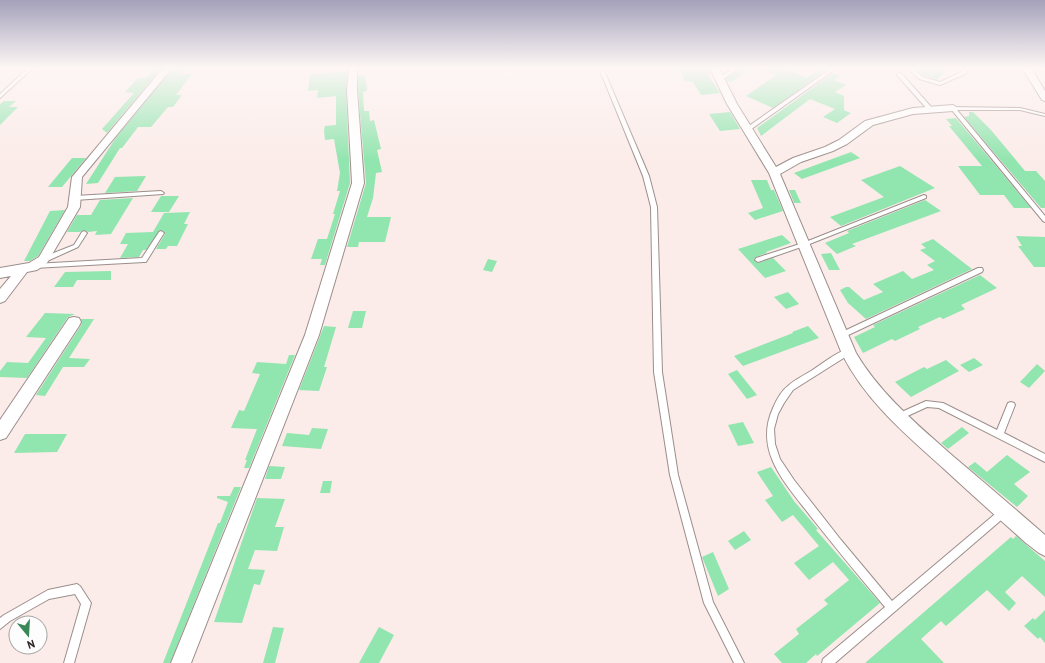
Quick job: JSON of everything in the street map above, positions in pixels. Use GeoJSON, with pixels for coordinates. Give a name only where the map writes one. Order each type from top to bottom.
{"type":"FeatureCollection","features":[{"type":"Feature","properties":{"kind":"street"},"geometry":{"type":"LineString","coordinates":[[0,273],[27,268],[43,260],[74,207],[77,177],[142,99]]}},
{"type":"Feature","properties":{"kind":"street"},"geometry":{"type":"LineString","coordinates":[[181,663],[312,336],[358,183],[353,99]]}},
{"type":"Feature","properties":{"kind":"street"},"geometry":{"type":"LineString","coordinates":[[729,99],[774,173],[805,244],[842,335],[847,352],[869,387],[898,417],[1045,548]]}},
{"type":"Feature","properties":{"kind":"street"},"geometry":{"type":"LineString","coordinates":[[774,173],[797,160],[830,149],[843,142],[869,123],[894,115],[953,108]]}},
{"type":"Feature","properties":{"kind":"street"},"geometry":{"type":"LineString","coordinates":[[0,298],[27,268]]}},
{"type":"Feature","properties":{"kind":"street"},"geometry":{"type":"LineString","coordinates":[[0,432],[74,322]]}},
{"type":"Feature","properties":{"kind":"lane"},"geometry":{"type":"LineString","coordinates":[[614,99],[646,176],[654,208],[658,372],[674,475],[709,603],[739,663]]}},
{"type":"Feature","properties":{"kind":"lane"},"geometry":{"type":"LineString","coordinates":[[748,129],[791,99]]}},
{"type":"Feature","properties":{"kind":"lane"},"geometry":{"type":"LineString","coordinates":[[920,99],[930,110]]}},
{"type":"Feature","properties":{"kind":"lane"},"geometry":{"type":"LineString","coordinates":[[953,108],[1020,108],[1045,116]]}},
{"type":"Feature","properties":{"kind":"lane"},"geometry":{"type":"LineString","coordinates":[[953,108],[1045,220]]}},
{"type":"Feature","properties":{"kind":"lane"},"geometry":{"type":"LineString","coordinates":[[75,198],[161,193]]}},
{"type":"Feature","properties":{"kind":"lane"},"geometry":{"type":"LineString","coordinates":[[758,260],[805,244],[924,197]]}},
{"type":"Feature","properties":{"kind":"lane"},"geometry":{"type":"LineString","coordinates":[[43,260],[76,246],[84,233]]}},
{"type":"Feature","properties":{"kind":"lane"},"geometry":{"type":"LineString","coordinates":[[27,268],[144,260],[161,233]]}},
{"type":"Feature","properties":{"kind":"lane"},"geometry":{"type":"LineString","coordinates":[[842,335],[980,270]]}},
{"type":"Feature","properties":{"kind":"lane"},"geometry":{"type":"LineString","coordinates":[[847,352],[790,388],[783,397],[773,417],[770,443],[782,471],[832,537],[892,608]]}},
{"type":"Feature","properties":{"kind":"lane"},"geometry":{"type":"LineString","coordinates":[[898,417],[926,404],[940,405],[1045,458]]}},
{"type":"Feature","properties":{"kind":"lane"},"geometry":{"type":"LineString","coordinates":[[999,435],[1011,405]]}},
{"type":"Feature","properties":{"kind":"lane"},"geometry":{"type":"LineString","coordinates":[[828,663],[1004,512]]}},
{"type":"Feature","properties":{"kind":"lane"},"geometry":{"type":"LineString","coordinates":[[0,624],[7,618],[48,595],[77,589],[86,603],[69,663]]}},
{"type":"Feature","properties":{"kind":"building"},"geometry":{"type":"Polygon","coordinates":[[[129,99],[135,99],[107,133],[102,129],[129,99]]]}},
{"type":"Feature","properties":{"kind":"building"},"geometry":{"type":"Polygon","coordinates":[[[148,99],[179,99],[173,107],[168,107],[151,127],[138,127],[122,148],[120,148],[98,183],[86,184],[115,139],[148,99]]]}},
{"type":"Feature","properties":{"kind":"building"},"geometry":{"type":"Polygon","coordinates":[[[336,99],[346,99],[350,183],[325,265],[320,265],[322,259],[311,259],[318,239],[327,239],[340,191],[337,191],[340,173],[334,139],[325,140],[324,130],[325,126],[336,125],[336,99]]]}},
{"type":"Feature","properties":{"kind":"building"},"geometry":{"type":"Polygon","coordinates":[[[359,99],[363,99],[364,111],[369,111],[370,121],[374,120],[381,149],[377,150],[382,172],[376,173],[373,198],[367,217],[391,217],[385,242],[359,242],[358,247],[347,247],[366,183],[359,99]]]}},
{"type":"Feature","properties":{"kind":"building"},"geometry":{"type":"Polygon","coordinates":[[[753,99],[786,99],[773,108],[753,99]]]}},
{"type":"Feature","properties":{"kind":"building"},"geometry":{"type":"Polygon","coordinates":[[[797,99],[844,99],[844,110],[851,113],[837,123],[823,117],[835,109],[810,99],[761,136],[757,128],[797,99]]]}},
{"type":"Feature","properties":{"kind":"building"},"geometry":{"type":"Polygon","coordinates":[[[4,101],[16,101],[9,107],[18,107],[0,125],[0,104],[4,101]]]}},
{"type":"Feature","properties":{"kind":"building"},"geometry":{"type":"Polygon","coordinates":[[[730,112],[740,129],[720,131],[709,114],[730,112]]]}},
{"type":"Feature","properties":{"kind":"building"},"geometry":{"type":"Polygon","coordinates":[[[969,112],[973,112],[991,130],[1025,171],[1036,171],[1045,181],[1045,208],[1041,208],[964,117],[969,116],[969,112]]]}},
{"type":"Feature","properties":{"kind":"building"},"geometry":{"type":"Polygon","coordinates":[[[956,118],[1031,208],[1014,208],[1004,195],[980,195],[958,166],[982,166],[949,126],[952,126],[946,119],[956,118]]]}},
{"type":"Feature","properties":{"kind":"building"},"geometry":{"type":"Polygon","coordinates":[[[851,152],[860,158],[802,179],[794,173],[851,152]]]}},
{"type":"Feature","properties":{"kind":"building"},"geometry":{"type":"Polygon","coordinates":[[[72,158],[86,158],[62,187],[48,187],[72,158]]]}},
{"type":"Feature","properties":{"kind":"building"},"geometry":{"type":"Polygon","coordinates":[[[900,166],[935,188],[841,226],[830,217],[884,197],[861,180],[900,166]]]}},
{"type":"Feature","properties":{"kind":"building"},"geometry":{"type":"Polygon","coordinates":[[[146,176],[137,191],[105,193],[115,177],[146,176]]]}},
{"type":"Feature","properties":{"kind":"building"},"geometry":{"type":"Polygon","coordinates":[[[751,180],[767,180],[771,190],[774,190],[783,211],[755,220],[748,213],[763,208],[751,180]]]}},
{"type":"Feature","properties":{"kind":"building"},"geometry":{"type":"Polygon","coordinates":[[[789,190],[795,190],[801,203],[794,203],[789,190]]]}},
{"type":"Feature","properties":{"kind":"building"},"geometry":{"type":"Polygon","coordinates":[[[161,196],[179,196],[169,212],[151,212],[161,196]]]}},
{"type":"Feature","properties":{"kind":"building"},"geometry":{"type":"Polygon","coordinates":[[[133,198],[111,234],[95,235],[97,231],[88,232],[83,230],[80,232],[67,232],[77,215],[91,215],[100,200],[133,198]]]}},
{"type":"Feature","properties":{"kind":"building"},"geometry":{"type":"Polygon","coordinates":[[[925,200],[941,211],[852,244],[856,246],[837,254],[825,243],[849,233],[847,231],[925,200]]]}},
{"type":"Feature","properties":{"kind":"building"},"geometry":{"type":"Polygon","coordinates":[[[65,210],[38,256],[30,261],[24,261],[50,211],[65,210]]]}},
{"type":"Feature","properties":{"kind":"building"},"geometry":{"type":"Polygon","coordinates":[[[190,212],[184,224],[188,224],[177,246],[168,246],[166,249],[156,249],[165,234],[160,230],[146,250],[143,250],[139,257],[120,258],[128,244],[120,244],[126,233],[153,232],[164,213],[190,212]]]}},
{"type":"Feature","properties":{"kind":"building"},"geometry":{"type":"Polygon","coordinates":[[[782,235],[791,243],[766,252],[767,253],[754,259],[758,263],[773,258],[786,271],[765,278],[738,249],[782,235]]]}},
{"type":"Feature","properties":{"kind":"building"},"geometry":{"type":"Polygon","coordinates":[[[1016,236],[1045,237],[1045,267],[1034,267],[1018,246],[1022,246],[1016,236]]]}},
{"type":"Feature","properties":{"kind":"building"},"geometry":{"type":"Polygon","coordinates":[[[933,239],[972,269],[866,319],[848,303],[840,290],[846,287],[849,287],[864,300],[883,292],[873,284],[903,271],[912,279],[934,270],[927,265],[935,261],[920,250],[926,248],[921,244],[933,239]]]}},
{"type":"Feature","properties":{"kind":"building"},"geometry":{"type":"Polygon","coordinates":[[[831,253],[840,270],[829,270],[821,254],[831,253]]]}},
{"type":"Feature","properties":{"kind":"building"},"geometry":{"type":"Polygon","coordinates":[[[488,259],[497,261],[492,272],[483,270],[488,259]]]}},
{"type":"Feature","properties":{"kind":"building"},"geometry":{"type":"Polygon","coordinates":[[[111,271],[111,280],[77,280],[73,287],[54,287],[65,272],[111,271]]]}},
{"type":"Feature","properties":{"kind":"building"},"geometry":{"type":"Polygon","coordinates":[[[980,275],[997,288],[961,305],[965,309],[943,319],[940,317],[918,327],[920,329],[895,341],[892,339],[863,353],[854,337],[875,327],[873,325],[980,275]]]}},
{"type":"Feature","properties":{"kind":"building"},"geometry":{"type":"Polygon","coordinates":[[[788,292],[799,304],[786,309],[774,297],[788,292]]]}},
{"type":"Feature","properties":{"kind":"building"},"geometry":{"type":"Polygon","coordinates":[[[353,311],[366,311],[362,328],[348,328],[353,311]]]}},
{"type":"Feature","properties":{"kind":"building"},"geometry":{"type":"Polygon","coordinates":[[[45,313],[75,314],[68,317],[27,378],[0,377],[0,371],[7,362],[28,363],[46,338],[26,337],[45,313]]]}},
{"type":"Feature","properties":{"kind":"building"},"geometry":{"type":"Polygon","coordinates":[[[81,319],[94,319],[69,358],[90,359],[84,367],[63,367],[45,396],[36,395],[80,327],[82,323],[81,319]]]}},
{"type":"Feature","properties":{"kind":"building"},"geometry":{"type":"Polygon","coordinates":[[[324,326],[336,327],[324,367],[327,367],[319,391],[299,390],[324,326]]]}},
{"type":"Feature","properties":{"kind":"building"},"geometry":{"type":"Polygon","coordinates":[[[808,326],[819,338],[743,366],[734,356],[793,333],[792,332],[808,326]]]}},
{"type":"Feature","properties":{"kind":"building"},"geometry":{"type":"Polygon","coordinates":[[[289,355],[295,355],[249,468],[244,468],[247,460],[245,460],[257,429],[231,428],[239,410],[244,411],[260,374],[252,373],[257,362],[286,364],[289,355]]]}},
{"type":"Feature","properties":{"kind":"building"},"geometry":{"type":"Polygon","coordinates":[[[974,358],[983,365],[969,372],[960,365],[974,358]]]}},
{"type":"Feature","properties":{"kind":"building"},"geometry":{"type":"Polygon","coordinates":[[[946,360],[959,371],[911,397],[895,382],[924,367],[927,369],[946,360]]]}},
{"type":"Feature","properties":{"kind":"building"},"geometry":{"type":"Polygon","coordinates":[[[1037,364],[1045,371],[1029,388],[1020,382],[1037,364]]]}},
{"type":"Feature","properties":{"kind":"building"},"geometry":{"type":"Polygon","coordinates":[[[737,370],[757,395],[747,399],[728,374],[737,370]]]}},
{"type":"Feature","properties":{"kind":"building"},"geometry":{"type":"Polygon","coordinates":[[[743,422],[754,443],[738,446],[728,425],[743,422]]]}},
{"type":"Feature","properties":{"kind":"building"},"geometry":{"type":"Polygon","coordinates":[[[962,427],[969,433],[948,449],[941,443],[962,427]]]}},
{"type":"Feature","properties":{"kind":"building"},"geometry":{"type":"Polygon","coordinates":[[[312,428],[328,429],[321,449],[282,446],[287,433],[309,435],[312,428]]]}},
{"type":"Feature","properties":{"kind":"building"},"geometry":{"type":"Polygon","coordinates":[[[25,434],[67,434],[57,452],[14,453],[25,434]]]}},
{"type":"Feature","properties":{"kind":"building"},"geometry":{"type":"Polygon","coordinates":[[[1007,455],[1030,472],[1014,484],[1028,496],[1017,507],[968,467],[975,462],[987,472],[1007,455]]]}},
{"type":"Feature","properties":{"kind":"building"},"geometry":{"type":"Polygon","coordinates":[[[269,466],[285,467],[281,479],[265,479],[269,466]]]}},
{"type":"Feature","properties":{"kind":"building"},"geometry":{"type":"Polygon","coordinates":[[[771,467],[794,501],[818,529],[816,530],[880,603],[817,656],[816,654],[806,663],[782,663],[774,654],[799,634],[796,629],[828,604],[824,600],[849,580],[833,562],[809,580],[794,563],[819,546],[793,515],[782,522],[765,500],[773,496],[757,472],[771,467]]]}},
{"type":"Feature","properties":{"kind":"building"},"geometry":{"type":"Polygon","coordinates":[[[323,481],[332,481],[330,493],[320,493],[323,481]]]}},
{"type":"Feature","properties":{"kind":"building"},"geometry":{"type":"Polygon","coordinates":[[[234,487],[241,487],[170,663],[163,663],[218,523],[220,523],[228,502],[217,498],[217,496],[230,496],[234,487]]]}},
{"type":"Feature","properties":{"kind":"building"},"geometry":{"type":"Polygon","coordinates":[[[257,498],[285,499],[275,527],[284,527],[277,551],[255,550],[248,569],[265,570],[260,585],[254,584],[242,623],[214,622],[257,498]]]}},
{"type":"Feature","properties":{"kind":"building"},"geometry":{"type":"Polygon","coordinates":[[[744,531],[751,540],[735,550],[728,541],[744,531]]]}},
{"type":"Feature","properties":{"kind":"building"},"geometry":{"type":"Polygon","coordinates":[[[1016,536],[1045,561],[1045,597],[1022,576],[1005,592],[1016,603],[1009,611],[987,590],[946,626],[941,621],[921,639],[944,663],[865,663],[1011,537],[1013,539],[1016,536]]]}},
{"type":"Feature","properties":{"kind":"building"},"geometry":{"type":"Polygon","coordinates":[[[713,552],[729,589],[718,596],[702,557],[713,552]]]}},
{"type":"Feature","properties":{"kind":"building"},"geometry":{"type":"Polygon","coordinates":[[[1045,610],[1045,643],[1040,637],[1038,639],[1024,626],[1033,618],[1035,620],[1045,610]]]}},
{"type":"Feature","properties":{"kind":"building"},"geometry":{"type":"Polygon","coordinates":[[[273,627],[284,628],[275,663],[263,663],[273,627]]]}},
{"type":"Feature","properties":{"kind":"building"},"geometry":{"type":"Polygon","coordinates":[[[379,627],[394,635],[379,663],[359,663],[379,627]]]}}]}
